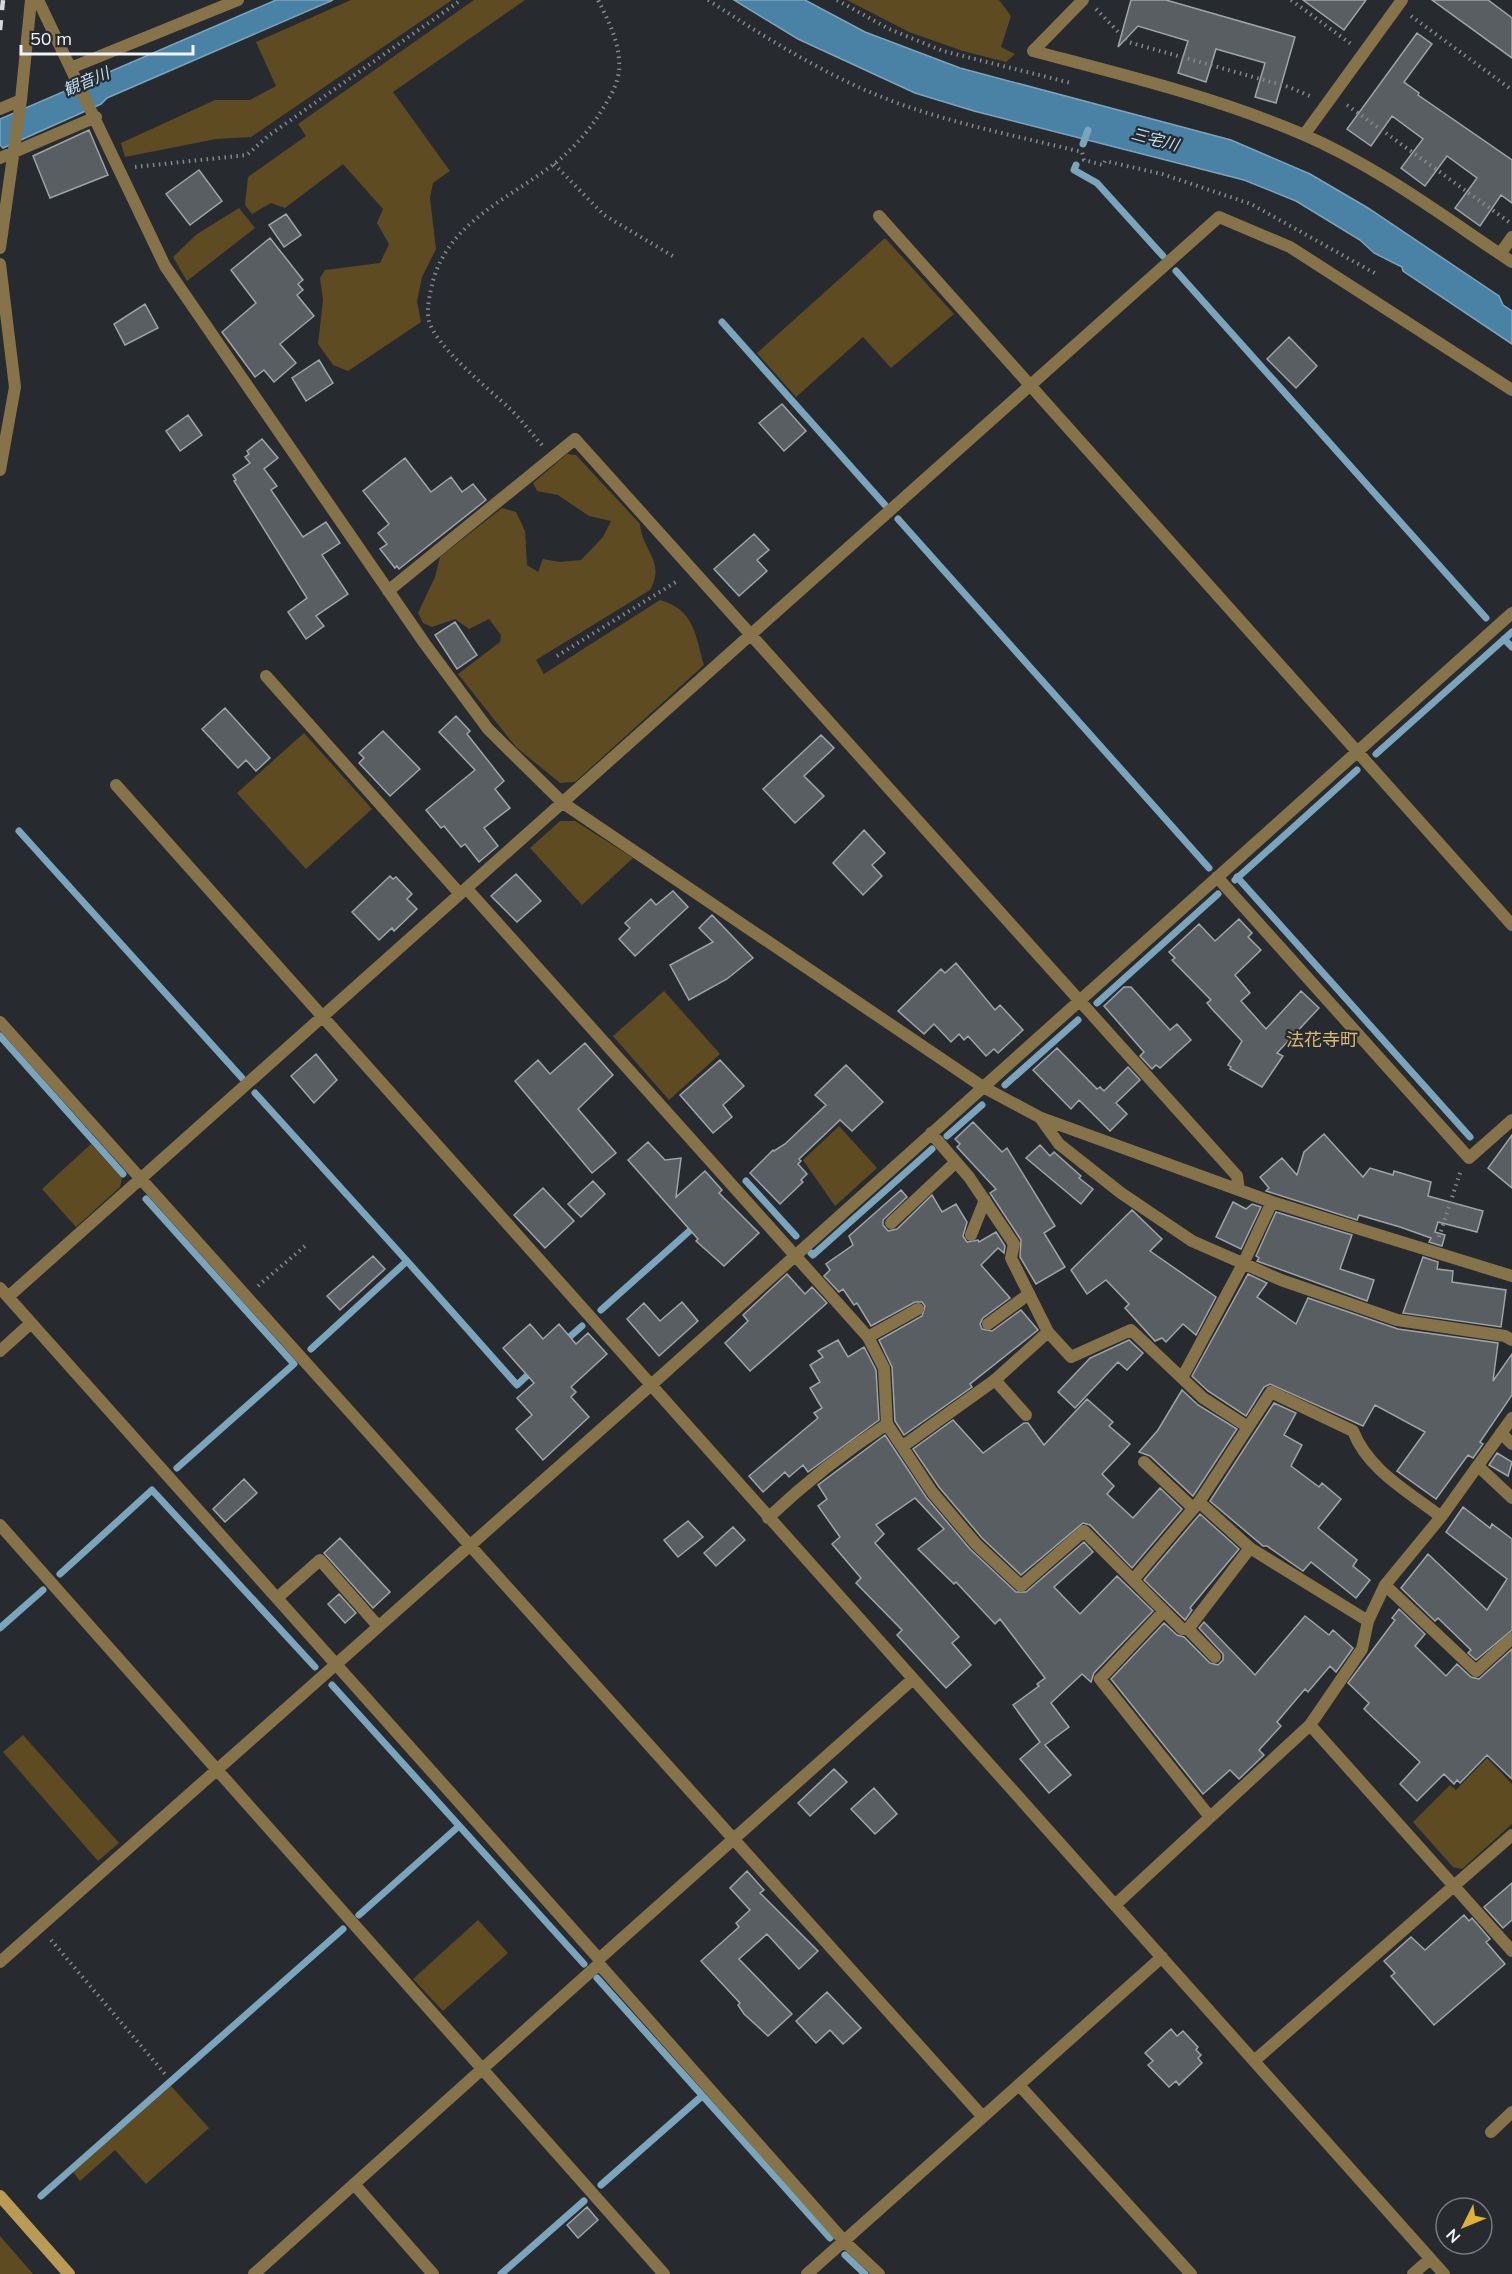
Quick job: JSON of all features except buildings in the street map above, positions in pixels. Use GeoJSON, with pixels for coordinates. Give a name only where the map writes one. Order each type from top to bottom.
{"type":"FeatureCollection","features":[{"type":"Feature","properties":{"kind":"main road"},"geometry":{"type":"LineString","coordinates":[[0,2196],[69,2274]]}},
{"type":"Feature","properties":{"kind":"street"},"geometry":{"type":"LineString","coordinates":[[0,248],[20,103],[30,0]]}},
{"type":"Feature","properties":{"kind":"street"},"geometry":{"type":"LineString","coordinates":[[38,0],[79,80],[165,266],[388,591],[488,729],[563,803],[983,1087],[1041,1118],[1272,1202],[1512,1276]]}},
{"type":"Feature","properties":{"kind":"street"},"geometry":{"type":"LineString","coordinates":[[1083,0],[1033,51],[1204,96],[1304,135],[1385,177],[1512,262]]}},
{"type":"Feature","properties":{"kind":"street"},"geometry":{"type":"LineString","coordinates":[[73,68],[232,1]]}},
{"type":"Feature","properties":{"kind":"street"},"geometry":{"type":"LineString","coordinates":[[1304,135],[1399,3]]}},
{"type":"Feature","properties":{"kind":"street"},"geometry":{"type":"LineString","coordinates":[[0,109],[20,103]]}},
{"type":"Feature","properties":{"kind":"street"},"geometry":{"type":"LineString","coordinates":[[0,158],[95,116]]}},
{"type":"Feature","properties":{"kind":"street"},"geometry":{"type":"LineString","coordinates":[[879,216],[1512,925]]}},
{"type":"Feature","properties":{"kind":"street"},"geometry":{"type":"LineString","coordinates":[[879,2274],[844,2241],[336,1664],[4,1293],[141,1179],[1219,217],[1290,247],[1512,390]]}},
{"type":"Feature","properties":{"kind":"street"},"geometry":{"type":"LineString","coordinates":[[1500,254],[1512,237]]}},
{"type":"Feature","properties":{"kind":"street"},"geometry":{"type":"LineString","coordinates":[[0,264],[15,387],[0,471]]}},
{"type":"Feature","properties":{"kind":"street"},"geometry":{"type":"LineString","coordinates":[[388,591],[575,439],[1237,1176],[1239,1190]]}},
{"type":"Feature","properties":{"kind":"street"},"geometry":{"type":"LineString","coordinates":[[0,1962],[650,1386],[1512,612]]}},
{"type":"Feature","properties":{"kind":"street"},"geometry":{"type":"LineString","coordinates":[[266,676],[464,891],[867,1337],[884,1368],[887,1424],[932,1492],[976,1544],[1021,1586],[1084,1531],[1182,1629],[1188,1629],[1215,1657]]}},
{"type":"Feature","properties":{"kind":"street"},"geometry":{"type":"LineString","coordinates":[[116,785],[1444,2274]]}},
{"type":"Feature","properties":{"kind":"street"},"geometry":{"type":"LineString","coordinates":[[1217,877],[1469,1158],[1512,1120]]}},
{"type":"Feature","properties":{"kind":"street"},"geometry":{"type":"LineString","coordinates":[[0,1022],[983,2117]]}},
{"type":"Feature","properties":{"kind":"street"},"geometry":{"type":"LineString","coordinates":[[1041,1118],[1059,1144],[1121,1193],[1192,1241],[1281,1280],[1397,1320],[1505,1336],[1512,1340]]}},
{"type":"Feature","properties":{"kind":"street"},"geometry":{"type":"LineString","coordinates":[[931,1134],[985,1200],[1014,1245],[1011,1258],[1048,1332],[1071,1357],[1131,1330],[1203,1398],[1248,1427]]}},
{"type":"Feature","properties":{"kind":"street"},"geometry":{"type":"LineString","coordinates":[[891,1223],[956,1162]]}},
{"type":"Feature","properties":{"kind":"street"},"geometry":{"type":"LineString","coordinates":[[971,1234],[985,1200]]}},
{"type":"Feature","properties":{"kind":"street"},"geometry":{"type":"LineString","coordinates":[[1182,1378],[1243,1264],[1272,1202]]}},
{"type":"Feature","properties":{"kind":"street"},"geometry":{"type":"LineString","coordinates":[[987,1324],[1029,1294]]}},
{"type":"Feature","properties":{"kind":"street"},"geometry":{"type":"LineString","coordinates":[[867,1337],[918,1309]]}},
{"type":"Feature","properties":{"kind":"street"},"geometry":{"type":"LineString","coordinates":[[0,1351],[31,1323]]}},
{"type":"Feature","properties":{"kind":"street"},"geometry":{"type":"LineString","coordinates":[[903,1446],[995,1380],[1048,1332]]}},
{"type":"Feature","properties":{"kind":"street"},"geometry":{"type":"LineString","coordinates":[[995,1380],[1026,1415]]}},
{"type":"Feature","properties":{"kind":"street"},"geometry":{"type":"LineString","coordinates":[[1133,1580],[1196,1505],[1270,1392],[1353,1431],[1360,1449],[1374,1464],[1442,1517]]}},
{"type":"Feature","properties":{"kind":"street"},"geometry":{"type":"LineString","coordinates":[[1115,1905],[1310,1725],[1362,1649],[1368,1621],[1384,1585],[1442,1517],[1512,1418]]}},
{"type":"Feature","properties":{"kind":"street"},"geometry":{"type":"LineString","coordinates":[[768,1518],[819,1471],[887,1424]]}},
{"type":"Feature","properties":{"kind":"street"},"geometry":{"type":"LineString","coordinates":[[1501,1433],[1512,1444]]}},
{"type":"Feature","properties":{"kind":"street"},"geometry":{"type":"LineString","coordinates":[[1144,1462],[1250,1548],[1368,1621]]}},
{"type":"Feature","properties":{"kind":"street"},"geometry":{"type":"LineString","coordinates":[[1478,1466],[1512,1498]]}},
{"type":"Feature","properties":{"kind":"street"},"geometry":{"type":"LineString","coordinates":[[0,1525],[664,2274]]}},
{"type":"Feature","properties":{"kind":"street"},"geometry":{"type":"LineString","coordinates":[[1188,1629],[1250,1548]]}},
{"type":"Feature","properties":{"kind":"street"},"geometry":{"type":"LineString","coordinates":[[277,1598],[320,1560],[378,1626]]}},
{"type":"Feature","properties":{"kind":"street"},"geometry":{"type":"LineString","coordinates":[[1384,1585],[1476,1671],[1512,1638]]}},
{"type":"Feature","properties":{"kind":"street"},"geometry":{"type":"LineString","coordinates":[[1164,1611],[1100,1679],[1210,1817]]}},
{"type":"Feature","properties":{"kind":"street"},"geometry":{"type":"LineString","coordinates":[[254,2274],[483,2070],[599,1961],[913,1679]]}},
{"type":"Feature","properties":{"kind":"street"},"geometry":{"type":"LineString","coordinates":[[1310,1725],[1512,1952]]}},
{"type":"Feature","properties":{"kind":"street"},"geometry":{"type":"LineString","coordinates":[[1254,2061],[1512,1835]]}},
{"type":"Feature","properties":{"kind":"street"},"geometry":{"type":"LineString","coordinates":[[807,2274],[1162,1958]]}},
{"type":"Feature","properties":{"kind":"street"},"geometry":{"type":"LineString","coordinates":[[1019,2085],[1191,2274]]}},
{"type":"Feature","properties":{"kind":"street"},"geometry":{"type":"LineString","coordinates":[[1491,2132],[1512,2112]]}},
{"type":"Feature","properties":{"kind":"street"},"geometry":{"type":"LineString","coordinates":[[354,2184],[433,2274]]}},
{"type":"Feature","properties":{"kind":"street"},"geometry":{"type":"LineString","coordinates":[[1413,2274],[1430,2259]]}},
{"type":"Feature","properties":{"kind":"path"},"geometry":{"type":"LineString","coordinates":[[120,168],[247,155],[268,136],[461,0]]}},
{"type":"Feature","properties":{"kind":"path"},"geometry":{"type":"LineString","coordinates":[[553,457],[510,409],[438,338],[429,322],[429,300],[443,255],[456,238],[484,210],[554,164],[577,144],[595,122],[610,98],[619,76],[620,58],[609,21],[598,0]]}},
{"type":"Feature","properties":{"kind":"path"},"geometry":{"type":"LineString","coordinates":[[708,0],[774,43],[836,77],[901,104],[1082,152],[1084,160],[1103,165],[1105,161],[1162,174],[1251,204],[1378,275]]}},
{"type":"Feature","properties":{"kind":"path"},"geometry":{"type":"LineString","coordinates":[[837,0],[889,29],[943,51],[1071,83]]}},
{"type":"Feature","properties":{"kind":"path"},"geometry":{"type":"LineString","coordinates":[[1291,0],[1364,53]]}},
{"type":"Feature","properties":{"kind":"path"},"geometry":{"type":"LineString","coordinates":[[1399,3],[1512,90]]}},
{"type":"Feature","properties":{"kind":"path"},"geometry":{"type":"LineString","coordinates":[[1095,8],[1128,42],[1329,99],[1512,224]]}},
{"type":"Feature","properties":{"kind":"path"},"geometry":{"type":"LineString","coordinates":[[554,164],[604,215],[676,258]]}},
{"type":"Feature","properties":{"kind":"path"},"geometry":{"type":"LineString","coordinates":[[557,656],[693,571]]}},
{"type":"Feature","properties":{"kind":"path"},"geometry":{"type":"LineString","coordinates":[[1434,1252],[1466,1155]]}},
{"type":"Feature","properties":{"kind":"path"},"geometry":{"type":"LineString","coordinates":[[246,1296],[305,1246]]}},
{"type":"Feature","properties":{"kind":"path"},"geometry":{"type":"LineString","coordinates":[[40,1927],[165,2074]]}},
{"type":"Feature","properties":{"kind":"shaded area"},"geometry":{"type":"Polygon","coordinates":[[[351,0],[452,0],[251,137],[216,139],[125,157],[121,143],[215,100],[250,100],[276,86],[256,42],[351,0]]]}},
{"type":"Feature","properties":{"kind":"shaded area"},"geometry":{"type":"Polygon","coordinates":[[[474,0],[525,0],[393,92],[450,171],[433,183],[430,198],[436,249],[422,277],[417,301],[421,322],[348,371],[333,365],[318,344],[323,300],[320,278],[325,270],[380,263],[389,244],[377,223],[383,209],[343,164],[285,208],[271,203],[252,214],[245,205],[248,177],[306,136],[298,124],[474,0]]]}},
{"type":"Feature","properties":{"kind":"shaded area"},"geometry":{"type":"Polygon","coordinates":[[[847,0],[999,0],[1011,16],[1001,47],[1015,54],[1006,62],[963,51],[909,32],[847,0]]]}},
{"type":"Feature","properties":{"kind":"shaded area"},"geometry":{"type":"Polygon","coordinates":[[[239,208],[255,228],[187,281],[173,257],[197,234],[239,208]]]}},
{"type":"Feature","properties":{"kind":"shaded area"},"geometry":{"type":"Polygon","coordinates":[[[885,238],[954,314],[891,368],[863,337],[796,397],[757,353],[885,238]]]}},
{"type":"Feature","properties":{"kind":"shaded area"},"geometry":{"type":"Polygon","coordinates":[[[567,454],[576,455],[640,524],[655,571],[650,590],[536,660],[544,674],[660,600],[672,604],[687,617],[692,625],[704,665],[575,782],[560,783],[516,747],[458,674],[500,642],[501,635],[489,619],[469,629],[455,619],[432,627],[423,623],[418,613],[435,577],[440,557],[502,508],[516,512],[525,531],[527,565],[538,572],[543,559],[560,562],[581,560],[603,537],[611,521],[589,516],[558,495],[537,491],[533,483],[567,454]]]}},
{"type":"Feature","properties":{"kind":"shaded area"},"geometry":{"type":"Polygon","coordinates":[[[304,733],[372,809],[306,869],[237,793],[304,733]]]}},
{"type":"Feature","properties":{"kind":"shaded area"},"geometry":{"type":"Polygon","coordinates":[[[560,821],[575,821],[633,858],[582,905],[530,848],[560,821]]]}},
{"type":"Feature","properties":{"kind":"shaded area"},"geometry":{"type":"Polygon","coordinates":[[[664,991],[720,1054],[669,1100],[613,1036],[664,991]]]}},
{"type":"Feature","properties":{"kind":"shaded area"},"geometry":{"type":"Polygon","coordinates":[[[839,1126],[877,1168],[835,1206],[803,1160],[839,1126]]]}},
{"type":"Feature","properties":{"kind":"shaded area"},"geometry":{"type":"Polygon","coordinates":[[[91,1144],[122,1178],[120,1187],[76,1227],[42,1189],[91,1144]]]}},
{"type":"Feature","properties":{"kind":"shaded area"},"geometry":{"type":"Polygon","coordinates":[[[23,1735],[119,1843],[98,1861],[3,1752],[23,1735]]]}},
{"type":"Feature","properties":{"kind":"shaded area"},"geometry":{"type":"Polygon","coordinates":[[[1487,1758],[1512,1784],[1512,1824],[1462,1869],[1453,1867],[1413,1822],[1450,1785],[1456,1790],[1487,1758]]]}},
{"type":"Feature","properties":{"kind":"shaded area"},"geometry":{"type":"Polygon","coordinates":[[[478,1920],[508,1953],[443,2011],[413,1979],[478,1920]]]}},
{"type":"Feature","properties":{"kind":"shaded area"},"geometry":{"type":"Polygon","coordinates":[[[171,2086],[209,2128],[146,2184],[115,2150],[80,2181],[73,2172],[171,2086]]]}},
{"type":"Feature","properties":{"kind":"shaded area"},"geometry":{"type":"Polygon","coordinates":[[[0,2236],[33,2274],[0,2274],[0,2236]]]}},
{"type":"Feature","properties":{"kind":"water"},"geometry":{"type":"Polygon","coordinates":[[[276,0],[333,0],[107,98],[101,104],[3,148],[0,145],[0,119],[276,0]]]}},
{"type":"Feature","properties":{"kind":"water","name":"三宅川"},"geometry":{"type":"Polygon","coordinates":[[[734,0],[805,0],[865,32],[960,68],[1231,140],[1310,174],[1368,208],[1499,296],[1503,305],[1512,311],[1512,344],[1403,271],[1402,267],[1374,253],[1360,240],[1296,201],[1244,180],[974,111],[915,93],[798,39],[734,0]]]}},
{"type":"Feature","properties":{"kind":"waterway"},"geometry":{"type":"LineString","coordinates":[[1083,144],[1088,130]]}},
{"type":"Feature","properties":{"kind":"waterway"},"geometry":{"type":"LineString","coordinates":[[1076,165],[1074,170],[1097,183],[1163,256]]}},
{"type":"Feature","properties":{"kind":"waterway"},"geometry":{"type":"LineString","coordinates":[[1176,271],[1486,618]]}},
{"type":"Feature","properties":{"kind":"waterway"},"geometry":{"type":"LineString","coordinates":[[722,322],[885,505]]}},
{"type":"Feature","properties":{"kind":"waterway"},"geometry":{"type":"LineString","coordinates":[[898,519],[1209,868]]}},
{"type":"Feature","properties":{"kind":"waterway"},"geometry":{"type":"LineString","coordinates":[[1376,754],[1512,632]]}},
{"type":"Feature","properties":{"kind":"waterway"},"geometry":{"type":"LineString","coordinates":[[1504,639],[1512,647]]}},
{"type":"Feature","properties":{"kind":"waterway"},"geometry":{"type":"LineString","coordinates":[[1235,880],[1357,770]]}},
{"type":"Feature","properties":{"kind":"waterway"},"geometry":{"type":"LineString","coordinates":[[19,831],[242,1078]]}},
{"type":"Feature","properties":{"kind":"waterway"},"geometry":{"type":"LineString","coordinates":[[1237,877],[1470,1137]]}},
{"type":"Feature","properties":{"kind":"waterway"},"geometry":{"type":"LineString","coordinates":[[1097,1003],[1218,894]]}},
{"type":"Feature","properties":{"kind":"waterway"},"geometry":{"type":"LineString","coordinates":[[1005,1085],[1078,1020]]}},
{"type":"Feature","properties":{"kind":"waterway"},"geometry":{"type":"LineString","coordinates":[[0,1036],[123,1174]]}},
{"type":"Feature","properties":{"kind":"waterway"},"geometry":{"type":"LineString","coordinates":[[255,1093],[407,1261]]}},
{"type":"Feature","properties":{"kind":"waterway"},"geometry":{"type":"LineString","coordinates":[[947,1136],[982,1105]]}},
{"type":"Feature","properties":{"kind":"waterway"},"geometry":{"type":"LineString","coordinates":[[811,1253],[813,1255],[932,1149]]}},
{"type":"Feature","properties":{"kind":"waterway"},"geometry":{"type":"LineString","coordinates":[[746,1181],[796,1236]]}},
{"type":"Feature","properties":{"kind":"waterway"},"geometry":{"type":"LineString","coordinates":[[146,1199],[294,1364],[177,1468]]}},
{"type":"Feature","properties":{"kind":"waterway"},"geometry":{"type":"LineString","coordinates":[[601,1310],[695,1226]]}},
{"type":"Feature","properties":{"kind":"waterway"},"geometry":{"type":"LineString","coordinates":[[311,1349],[407,1261],[517,1385],[532,1371]]}},
{"type":"Feature","properties":{"kind":"waterway"},"geometry":{"type":"LineString","coordinates":[[565,1341],[582,1326]]}},
{"type":"Feature","properties":{"kind":"waterway"},"geometry":{"type":"LineString","coordinates":[[60,1574],[152,1490],[315,1667]]}},
{"type":"Feature","properties":{"kind":"waterway"},"geometry":{"type":"LineString","coordinates":[[0,1628],[43,1590]]}},
{"type":"Feature","properties":{"kind":"waterway"},"geometry":{"type":"LineString","coordinates":[[332,1685],[584,1964]]}},
{"type":"Feature","properties":{"kind":"waterway"},"geometry":{"type":"LineString","coordinates":[[359,1915],[459,1826]]}},
{"type":"Feature","properties":{"kind":"waterway"},"geometry":{"type":"LineString","coordinates":[[41,2196],[343,1929]]}},
{"type":"Feature","properties":{"kind":"waterway"},"geometry":{"type":"LineString","coordinates":[[597,1978],[830,2238]]}},
{"type":"Feature","properties":{"kind":"waterway"},"geometry":{"type":"LineString","coordinates":[[601,2185],[702,2096]]}},
{"type":"Feature","properties":{"kind":"waterway"},"geometry":{"type":"LineString","coordinates":[[501,2274],[584,2201]]}},
{"type":"Feature","properties":{"kind":"waterway"},"geometry":{"type":"LineString","coordinates":[[845,2255],[865,2274]]}},
{"type":"Feature","properties":{"kind":"railway"},"geometry":{"type":"LineString","coordinates":[[0,30],[3,0]]}},
{"type":"Feature","properties":{"kind":"district","name":"法花寺町"},"geometry":{"type":"Point","coordinates":[1322,1039]}},
{"type":"Feature","properties":{"kind":"water label","name":"観音川"},"geometry":{"type":"Point","coordinates":[86,81]}}]}
